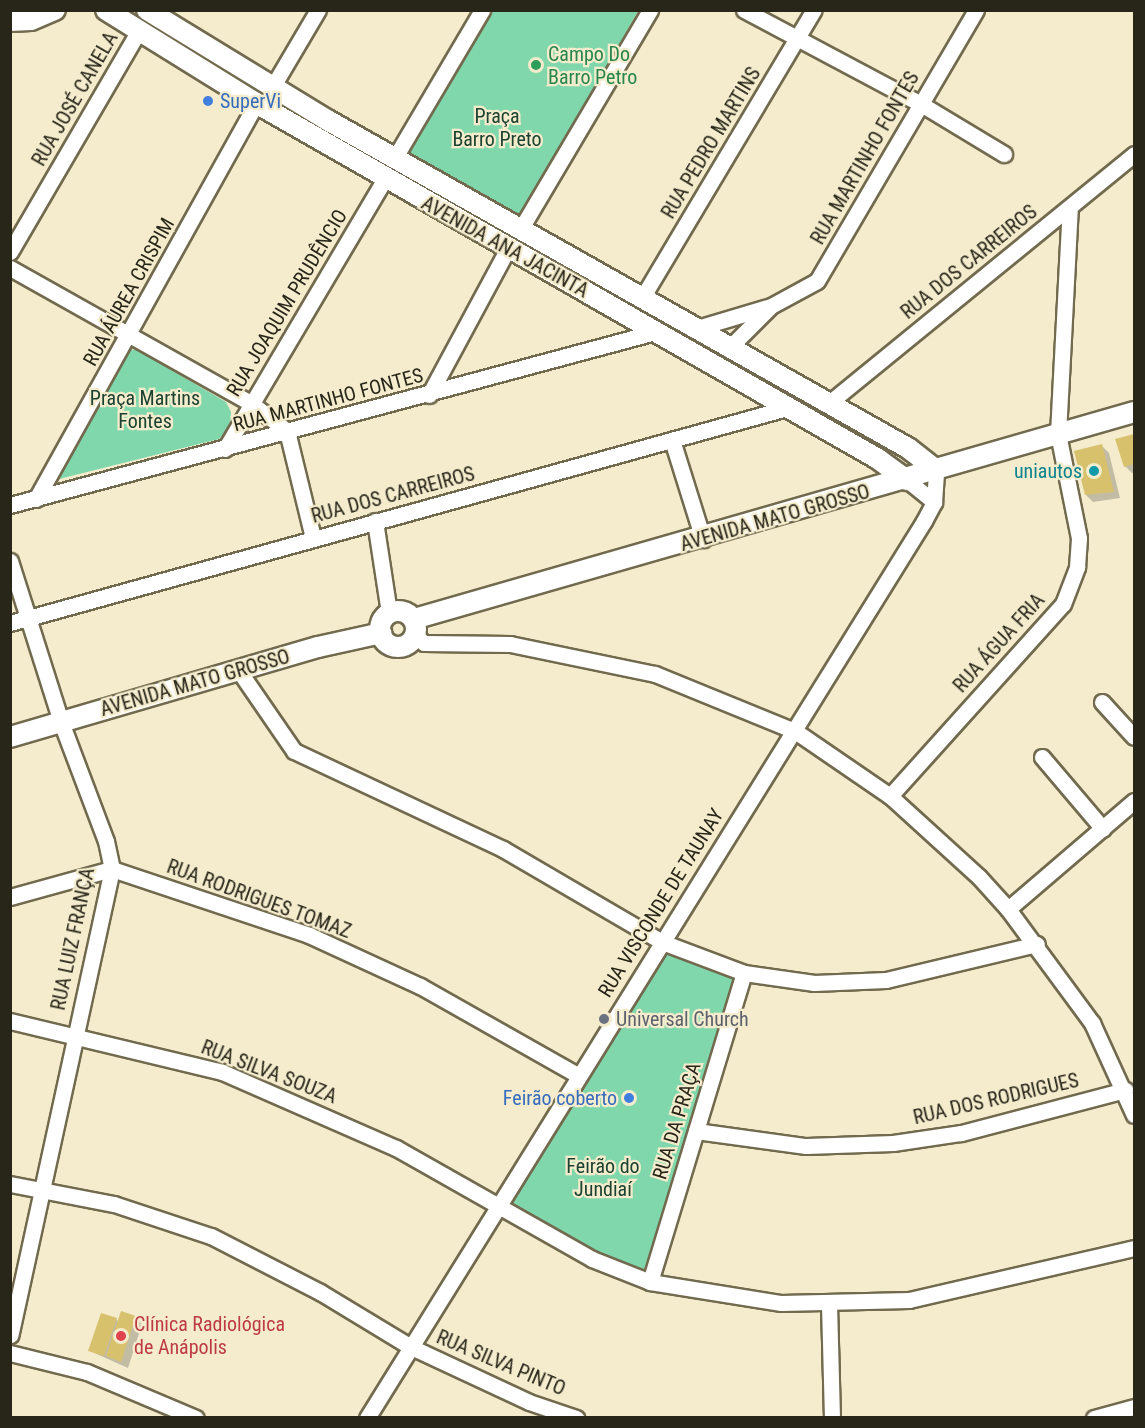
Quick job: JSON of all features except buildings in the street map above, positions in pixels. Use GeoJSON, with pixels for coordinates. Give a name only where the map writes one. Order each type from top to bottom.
{"type":"FeatureCollection","features":[{"type":"Feature","properties":{"kind":"main road"},"geometry":{"type":"LineString","coordinates":[[10,21],[31,20],[55,10]]}},
{"type":"Feature","properties":{"kind":"main road","name":"AVENIDA ANA JACINTA"},"geometry":{"type":"LineString","coordinates":[[106,10],[256,103],[507,250],[579,288],[896,469],[907,480]]}},
{"type":"Feature","properties":{"kind":"main road","name":"AVENIDA ANA JACINTA"},"geometry":{"type":"LineString","coordinates":[[150,11],[329,122],[592,269],[728,349],[908,448],[936,471]]}},
{"type":"Feature","properties":{"kind":"main road"},"geometry":{"type":"LineString","coordinates":[[318,138],[329,122]]}},
{"type":"Feature","properties":{"kind":"main road"},"geometry":{"type":"LineString","coordinates":[[579,288],[592,269]]}},
{"type":"Feature","properties":{"kind":"main road","name":"AVENIDA MATO GROSSO"},"geometry":{"type":"LineString","coordinates":[[415,627],[702,539],[1134,412]]}},
{"type":"Feature","properties":{"kind":"main road"},"geometry":{"type":"LineString","coordinates":[[840,439],[854,417]]}},
{"type":"Feature","properties":{"kind":"main road"},"geometry":{"type":"LineString","coordinates":[[400,611],[415,627],[408,644],[397,647],[387,642],[381,633],[382,622],[389,613],[400,611]]}},
{"type":"Feature","properties":{"kind":"main road","name":"AVENIDA MATO GROSSO"},"geometry":{"type":"LineString","coordinates":[[10,736],[238,670],[381,633]]}},
{"type":"Feature","properties":{"kind":"street"},"geometry":{"type":"LineString","coordinates":[[273,86],[318,10]]}},
{"type":"Feature","properties":{"kind":"street"},"geometry":{"type":"LineString","coordinates":[[394,159],[482,10]]}},
{"type":"Feature","properties":{"kind":"street"},"geometry":{"type":"LineString","coordinates":[[520,230],[651,10]]}},
{"type":"Feature","properties":{"kind":"street"},"geometry":{"type":"LineString","coordinates":[[744,10],[797,41],[921,104],[1004,154]]}},
{"type":"Feature","properties":{"kind":"street","name":"RUA PEDRO MARTINS"},"geometry":{"type":"LineString","coordinates":[[642,298],[814,10]]}},
{"type":"Feature","properties":{"kind":"street","name":"RUA MARTINHO FONTES"},"geometry":{"type":"LineString","coordinates":[[694,329],[771,306],[817,281],[976,10]]}},
{"type":"Feature","properties":{"kind":"street","name":"RUA JOSÉ CANELA"},"geometry":{"type":"LineString","coordinates":[[10,252],[139,30]]}},
{"type":"Feature","properties":{"kind":"street","name":"RUA ÁUREA CRISPIM"},"geometry":{"type":"LineString","coordinates":[[36,498],[131,334],[256,103]]}},
{"type":"Feature","properties":{"kind":"street","name":"RUA DOS CARREIROS"},"geometry":{"type":"LineString","coordinates":[[829,403],[1134,154]]}},
{"type":"Feature","properties":{"kind":"street","name":"RUA JOAQUIM PRUDÊNCIO"},"geometry":{"type":"LineString","coordinates":[[225,449],[385,178]]}},
{"type":"Feature","properties":{"kind":"street","name":"RUA ÁGUA FRIA"},"geometry":{"type":"LineString","coordinates":[[890,796],[1063,604],[1077,567],[1080,538],[1058,434],[1070,207]]}},
{"type":"Feature","properties":{"kind":"street"},"geometry":{"type":"LineString","coordinates":[[429,395],[507,250]]}},
{"type":"Feature","properties":{"kind":"street"},"geometry":{"type":"LineString","coordinates":[[10,268],[252,404],[287,432],[313,538]]}},
{"type":"Feature","properties":{"kind":"street","name":"RUA MARTINHO FONTES"},"geometry":{"type":"LineString","coordinates":[[728,349],[771,306]]}},
{"type":"Feature","properties":{"kind":"street","name":"RUA MARTINHO FONTES"},"geometry":{"type":"LineString","coordinates":[[10,505],[429,395],[656,332]]}},
{"type":"Feature","properties":{"kind":"street","name":"RUA DOS CARREIROS"},"geometry":{"type":"LineString","coordinates":[[10,623],[787,408]]}},
{"type":"Feature","properties":{"kind":"street"},"geometry":{"type":"LineString","coordinates":[[672,440],[702,539]]}},
{"type":"Feature","properties":{"kind":"street","name":"RUA VISCONDE DE TAUNAY"},"geometry":{"type":"LineString","coordinates":[[367,1418],[495,1206],[795,731],[934,502],[936,471]]}},
{"type":"Feature","properties":{"kind":"street"},"geometry":{"type":"LineString","coordinates":[[907,480],[934,502]]}},
{"type":"Feature","properties":{"kind":"street"},"geometry":{"type":"LineString","coordinates":[[375,521],[389,613]]}},
{"type":"Feature","properties":{"kind":"street","name":"RUA LUIZ FRANÇA"},"geometry":{"type":"LineString","coordinates":[[10,561],[30,618],[61,722],[106,841],[112,869],[74,1033],[43,1189],[10,1335]]}},
{"type":"Feature","properties":{"kind":"street"},"geometry":{"type":"LineString","coordinates":[[415,627],[424,643],[510,644],[655,674],[795,731],[890,796],[979,877],[1008,909],[1037,944],[1092,1023],[1125,1090],[1134,1115]]}},
{"type":"Feature","properties":{"kind":"street"},"geometry":{"type":"LineString","coordinates":[[238,670],[294,751],[503,849],[662,942],[744,973],[814,983],[886,980],[1037,944]]}},
{"type":"Feature","properties":{"kind":"street"},"geometry":{"type":"LineString","coordinates":[[1102,702],[1134,737]]}},
{"type":"Feature","properties":{"kind":"street"},"geometry":{"type":"LineString","coordinates":[[1042,757],[1103,829]]}},
{"type":"Feature","properties":{"kind":"street"},"geometry":{"type":"LineString","coordinates":[[1008,909],[1134,801]]}},
{"type":"Feature","properties":{"kind":"street"},"geometry":{"type":"LineString","coordinates":[[10,897],[112,869]]}},
{"type":"Feature","properties":{"kind":"street","name":"RUA RODRIGUES TOMAZ"},"geometry":{"type":"LineString","coordinates":[[112,869],[309,935],[420,986],[577,1075]]}},
{"type":"Feature","properties":{"kind":"street","name":"RUA DA PRAÇA"},"geometry":{"type":"LineString","coordinates":[[650,1282],[744,973]]}},
{"type":"Feature","properties":{"kind":"street","name":"RUA SILVA SOUZA"},"geometry":{"type":"LineString","coordinates":[[10,1021],[74,1033],[222,1072],[321,1113],[396,1148],[592,1259],[650,1282],[770,1302],[829,1304],[909,1300],[1134,1248]]}},
{"type":"Feature","properties":{"kind":"street","name":"RUA DOS RODRIGUES"},"geometry":{"type":"LineString","coordinates":[[696,1131],[806,1146],[893,1143],[962,1133],[1125,1090]]}},
{"type":"Feature","properties":{"kind":"street","name":"RUA SILVA PINTO"},"geometry":{"type":"LineString","coordinates":[[10,1184],[114,1204],[211,1236],[320,1292],[409,1346],[529,1402],[576,1418]]}},
{"type":"Feature","properties":{"kind":"street"},"geometry":{"type":"LineString","coordinates":[[829,1304],[832,1418]]}},
{"type":"Feature","properties":{"kind":"street"},"geometry":{"type":"LineString","coordinates":[[10,1353],[87,1372],[196,1418]]}},
{"type":"Feature","properties":{"kind":"street"},"geometry":{"type":"LineString","coordinates":[[1094,1418],[1134,1407]]}},
{"type":"Feature","properties":{"kind":"green space","name":"Campo Do Barro Petro"},"geometry":{"type":"Polygon","coordinates":[[[491,11],[638,11],[516,227],[405,158],[491,11]]]}},
{"type":"Feature","properties":{"kind":"green space","name":"Praça Martins Fontes"},"geometry":{"type":"Polygon","coordinates":[[[126,349],[137,350],[226,402],[231,412],[230,428],[219,439],[55,480],[126,349]]]}},
{"type":"Feature","properties":{"kind":"green space","name":"Feirão do Jundiaí"},"geometry":{"type":"Polygon","coordinates":[[[670,950],[742,973],[648,1277],[496,1208],[670,950]]]}},
{"type":"Feature","properties":{"kind":"place","name":"Campo Do Barro Petro"},"geometry":{"type":"Point","coordinates":[536,65]}},
{"type":"Feature","properties":{"kind":"place","name":"SuperVi"},"geometry":{"type":"Point","coordinates":[208,101]}},
{"type":"Feature","properties":{"kind":"place","name":"uniautos"},"geometry":{"type":"Point","coordinates":[1094,471]}},
{"type":"Feature","properties":{"kind":"place","name":"Universal Church"},"geometry":{"type":"Point","coordinates":[604,1019]}},
{"type":"Feature","properties":{"kind":"place","name":"Feirão coberto"},"geometry":{"type":"Point","coordinates":[629,1098]}},
{"type":"Feature","properties":{"kind":"place","name":"Clínica Radiológica de Anápolis"},"geometry":{"type":"Point","coordinates":[121,1336]}},
{"type":"Feature","properties":{"kind":"park label","name":"Praça Barro Preto"},"geometry":{"type":"Point","coordinates":[497,128]}}]}
